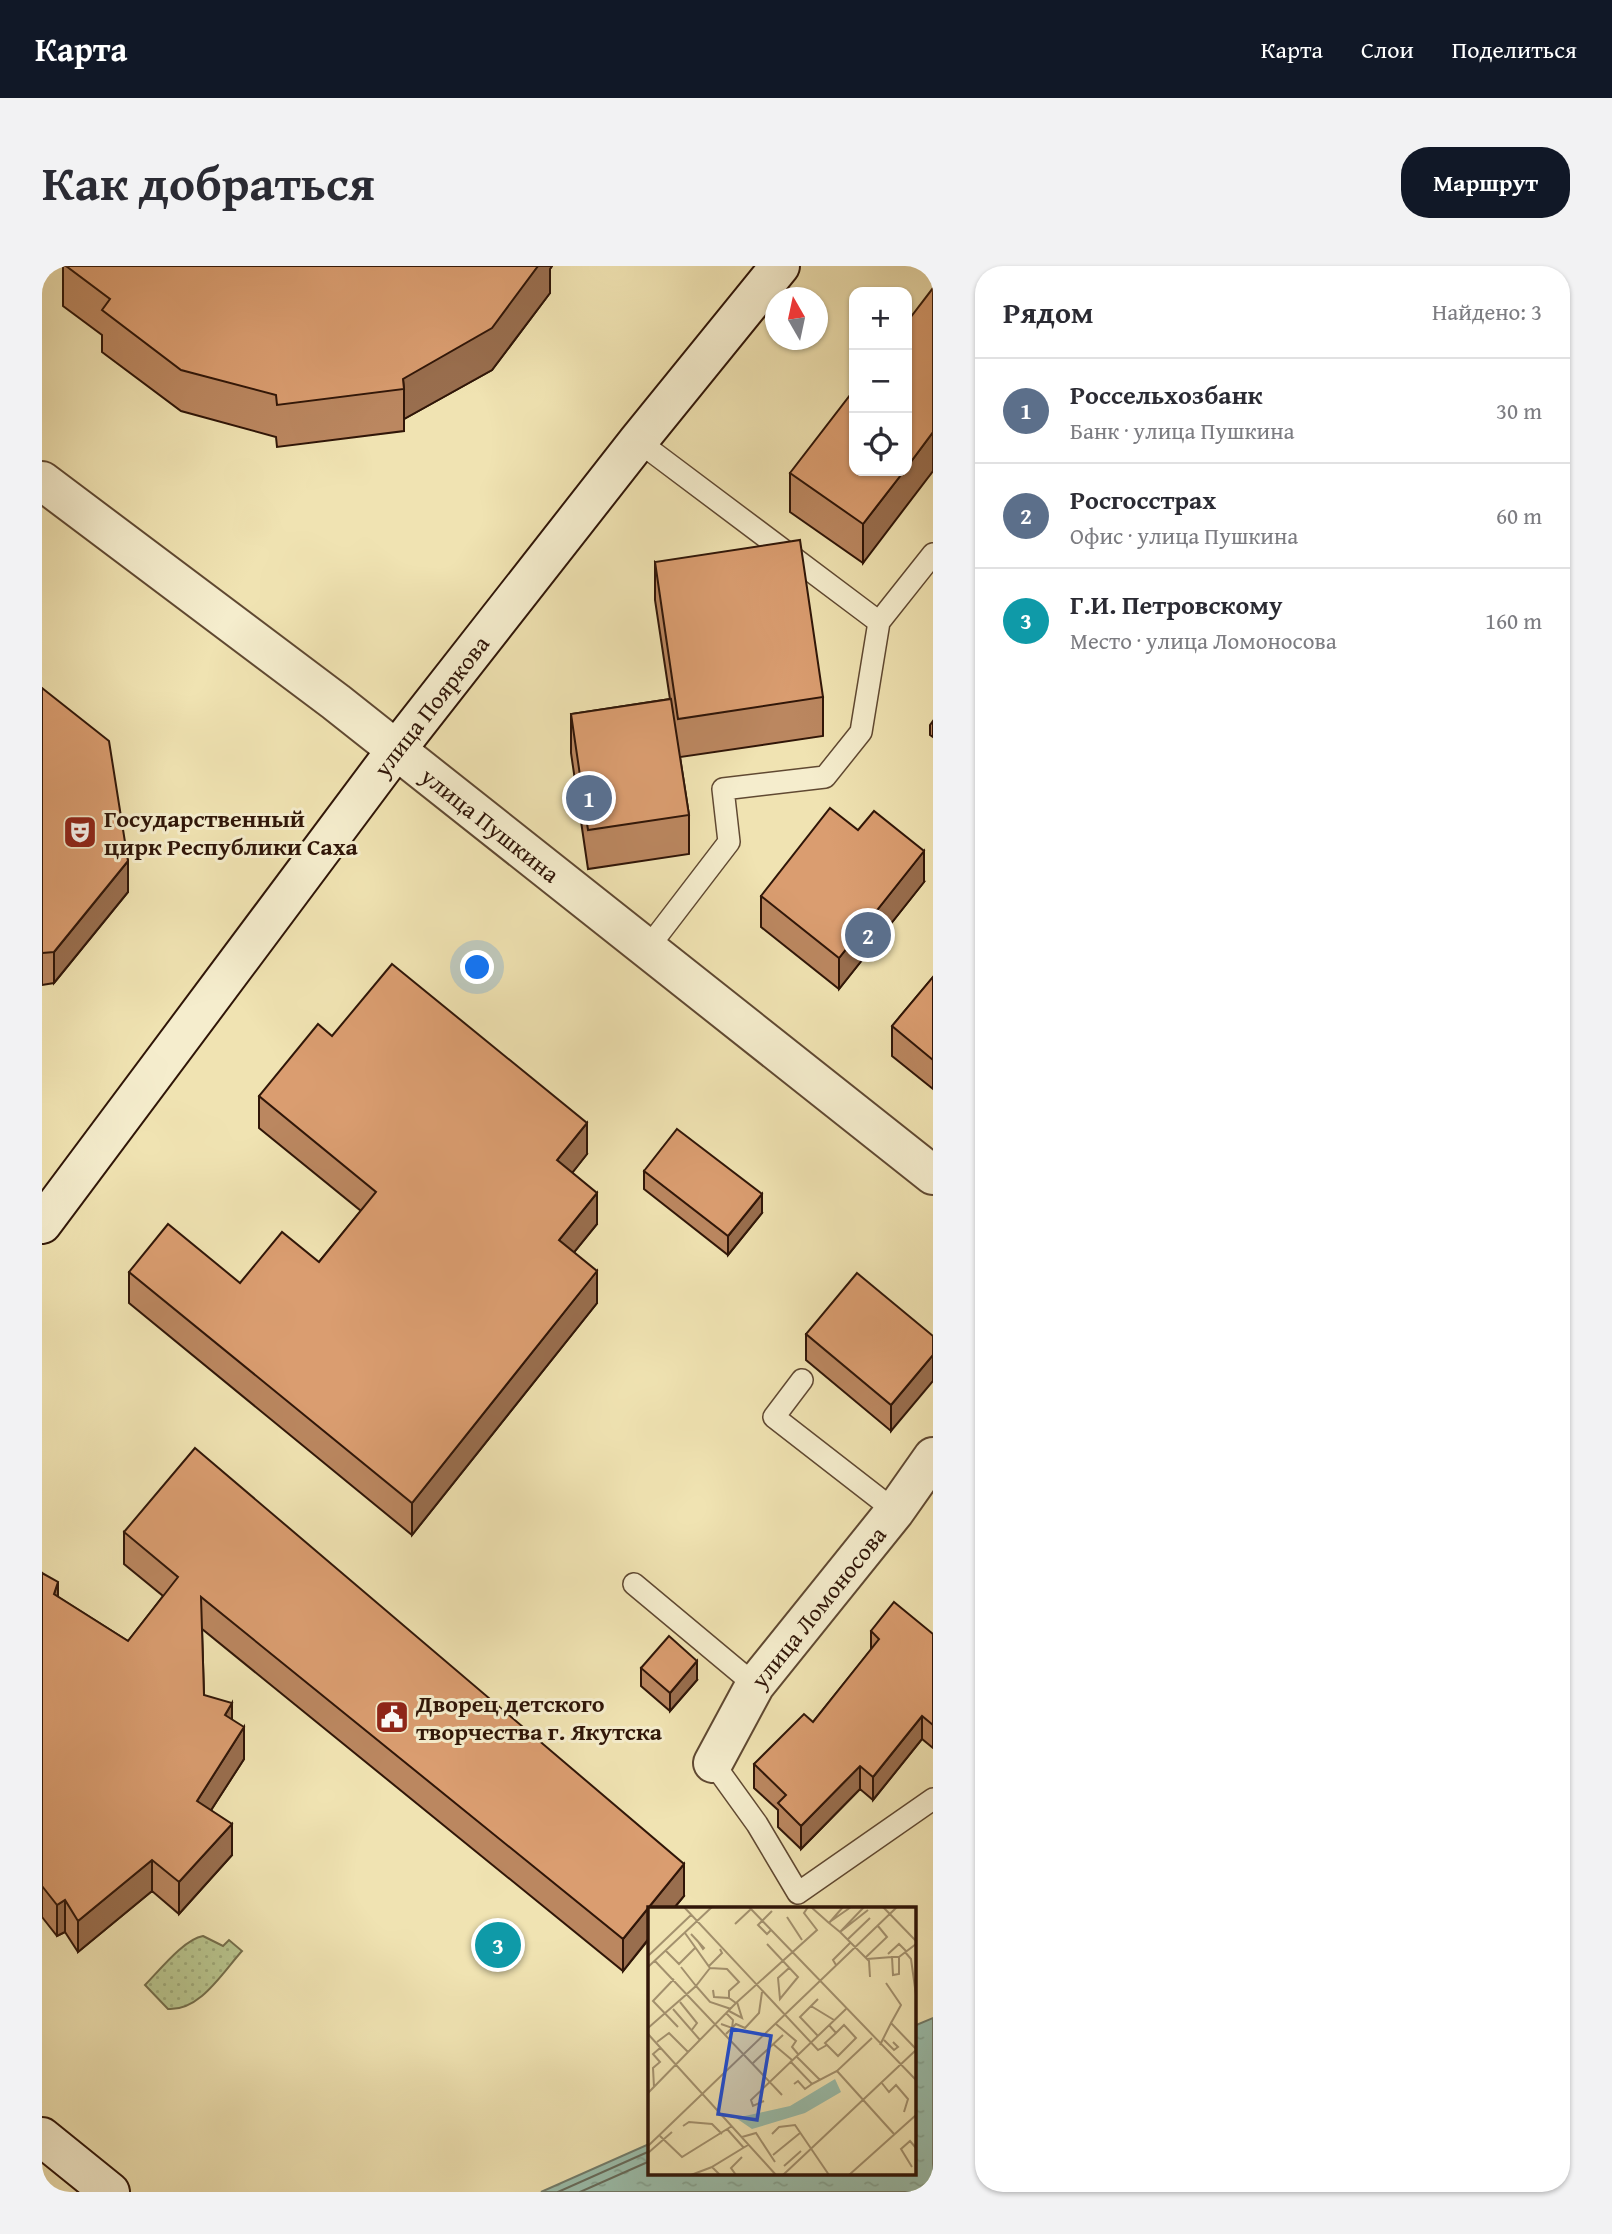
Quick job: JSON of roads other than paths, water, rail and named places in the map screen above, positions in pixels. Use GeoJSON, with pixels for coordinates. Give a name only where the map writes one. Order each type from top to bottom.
{"type":"FeatureCollection","features":[{"type":"Feature","properties":{"kind":"street","name":"улица Пояркова"},"geometry":{"type":"LineString","coordinates":[[42,1224],[396,750],[638,441],[780,266]]}},
{"type":"Feature","properties":{"kind":"street","name":"улица Пушкина"},"geometry":{"type":"LineString","coordinates":[[42,481],[396,750],[933,1175]]}},
{"type":"Feature","properties":{"kind":"street","name":"улица Ломоносова"},"geometry":{"type":"LineString","coordinates":[[713,1763],[755,1685],[895,1511],[933,1457]]}},
{"type":"Feature","properties":{"kind":"street"},"geometry":{"type":"LineString","coordinates":[[42,2137],[110,2192]]}},
{"type":"Feature","properties":{"kind":"lane"},"geometry":{"type":"LineString","coordinates":[[638,441],[879,622]]}},
{"type":"Feature","properties":{"kind":"lane"},"geometry":{"type":"LineString","coordinates":[[647,948],[729,842],[723,789],[825,776],[861,732],[879,622],[933,554]]}},
{"type":"Feature","properties":{"kind":"lane"},"geometry":{"type":"LineString","coordinates":[[802,1380],[774,1417],[895,1511]]}},
{"type":"Feature","properties":{"kind":"lane"},"geometry":{"type":"LineString","coordinates":[[634,1584],[755,1685]]}},
{"type":"Feature","properties":{"kind":"lane"},"geometry":{"type":"LineString","coordinates":[[713,1763],[757,1824],[798,1893],[933,1799]]}},
{"type":"Feature","properties":{"kind":"water"},"geometry":{"type":"Polygon","coordinates":[[[933,2018],[933,2192],[541,2192],[648,2144],[648,2175],[916,2175],[916,2025],[933,2018]]]}},
{"type":"Feature","properties":{"kind":"place","name":"Россельхозбанк"},"geometry":{"type":"Point","coordinates":[589,798]}},
{"type":"Feature","properties":{"kind":"place","name":"Государственный цирк Республики Саха"},"geometry":{"type":"Point","coordinates":[80,832]}},
{"type":"Feature","properties":{"kind":"place","name":"Росгосстрах"},"geometry":{"type":"Point","coordinates":[868,935]}},
{"type":"Feature","properties":{"kind":"place","name":"Дворец детского творчества г. Якутска"},"geometry":{"type":"Point","coordinates":[392,1717]}},
{"type":"Feature","properties":{"kind":"place","name":"Г.И. Петровскому"},"geometry":{"type":"Point","coordinates":[498,1945]}}]}
